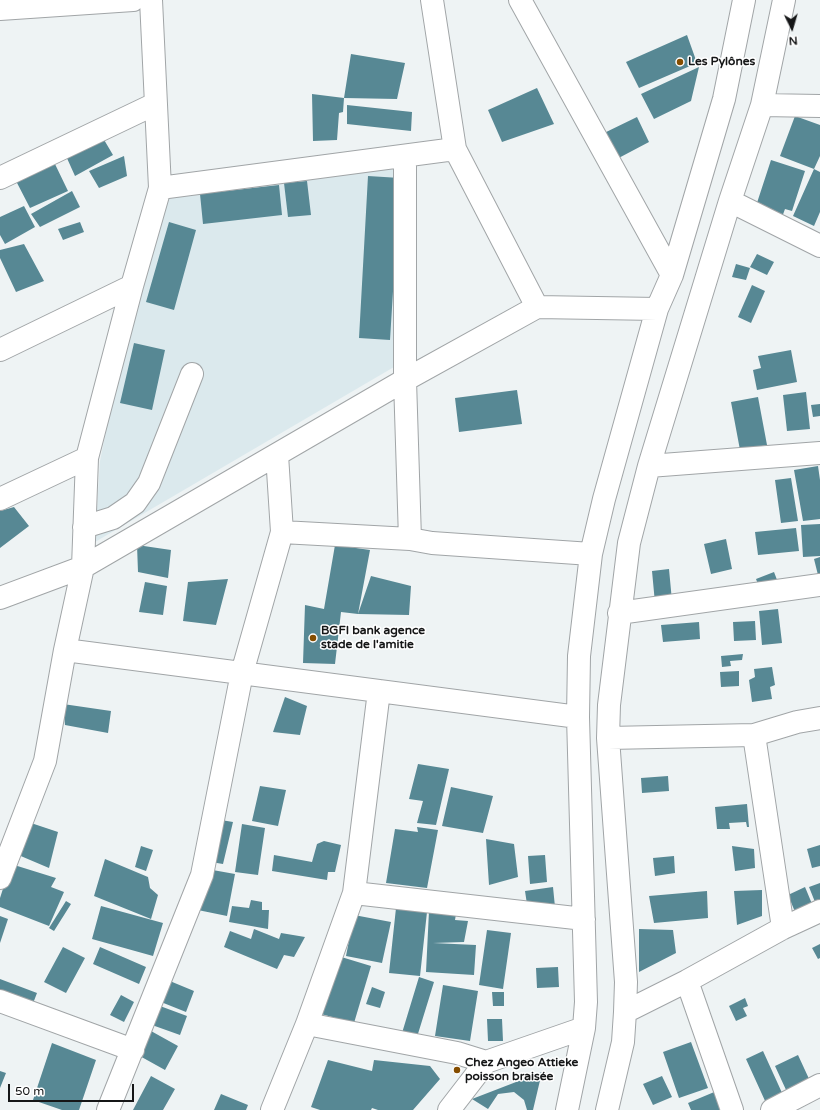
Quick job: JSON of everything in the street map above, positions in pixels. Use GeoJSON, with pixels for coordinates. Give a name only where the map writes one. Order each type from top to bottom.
{"type":"FeatureCollection","features":[{"type":"Feature","properties":{"kind":"street"},"geometry":{"type":"LineString","coordinates":[[0,9],[133,0]]}},
{"type":"Feature","properties":{"kind":"street"},"geometry":{"type":"LineString","coordinates":[[0,876],[45,761],[65,650],[83,567],[87,458],[132,286],[160,188],[151,0]]}},
{"type":"Feature","properties":{"kind":"street"},"geometry":{"type":"LineString","coordinates":[[432,0],[455,149],[537,307]]}},
{"type":"Feature","properties":{"kind":"street"},"geometry":{"type":"LineString","coordinates":[[520,0],[672,275]]}},
{"type":"Feature","properties":{"kind":"street"},"geometry":{"type":"LineString","coordinates":[[567,1110],[584,1028],[586,1002],[578,717],[579,656],[591,554],[604,499],[657,309],[672,275],[724,99],[744,0]]}},
{"type":"Feature","properties":{"kind":"street"},"geometry":{"type":"LineString","coordinates":[[607,1110],[623,1042],[625,1012],[626,982],[608,738],[609,705],[629,543],[649,466],[730,201],[762,105],[784,0]]}},
{"type":"Feature","properties":{"kind":"street"},"geometry":{"type":"LineString","coordinates":[[0,178],[155,104]]}},
{"type":"Feature","properties":{"kind":"street"},"geometry":{"type":"LineString","coordinates":[[762,105],[820,106]]}},
{"type":"Feature","properties":{"kind":"street"},"geometry":{"type":"LineString","coordinates":[[160,188],[455,149]]}},
{"type":"Feature","properties":{"kind":"street"},"geometry":{"type":"LineString","coordinates":[[405,156],[405,380],[410,539]]}},
{"type":"Feature","properties":{"kind":"street"},"geometry":{"type":"LineString","coordinates":[[730,201],[820,246]]}},
{"type":"Feature","properties":{"kind":"street"},"geometry":{"type":"LineString","coordinates":[[0,350],[132,286]]}},
{"type":"Feature","properties":{"kind":"street"},"geometry":{"type":"LineString","coordinates":[[0,598],[83,567],[405,380],[537,307],[657,309]]}},
{"type":"Feature","properties":{"kind":"street"},"geometry":{"type":"LineString","coordinates":[[84,527],[113,518],[135,503],[149,483],[192,374]]}},
{"type":"Feature","properties":{"kind":"street"},"geometry":{"type":"LineString","coordinates":[[649,466],[820,453]]}},
{"type":"Feature","properties":{"kind":"street"},"geometry":{"type":"LineString","coordinates":[[108,1110],[202,875],[242,673],[282,532],[277,455]]}},
{"type":"Feature","properties":{"kind":"street"},"geometry":{"type":"LineString","coordinates":[[0,499],[87,458]]}},
{"type":"Feature","properties":{"kind":"street"},"geometry":{"type":"LineString","coordinates":[[282,532],[410,539],[432,543],[591,554]]}},
{"type":"Feature","properties":{"kind":"street"},"geometry":{"type":"LineString","coordinates":[[620,613],[820,585]]}},
{"type":"Feature","properties":{"kind":"street"},"geometry":{"type":"LineString","coordinates":[[65,650],[578,717]]}},
{"type":"Feature","properties":{"kind":"street"},"geometry":{"type":"LineString","coordinates":[[272,1110],[307,1024],[354,893],[379,691]]}},
{"type":"Feature","properties":{"kind":"street"},"geometry":{"type":"LineString","coordinates":[[608,738],[754,735],[797,722],[820,718]]}},
{"type":"Feature","properties":{"kind":"street"},"geometry":{"type":"LineString","coordinates":[[754,735],[783,928]]}},
{"type":"Feature","properties":{"kind":"street"},"geometry":{"type":"LineString","coordinates":[[354,893],[584,919]]}},
{"type":"Feature","properties":{"kind":"street"},"geometry":{"type":"LineString","coordinates":[[625,1012],[686,981],[783,928],[820,911]]}},
{"type":"Feature","properties":{"kind":"street"},"geometry":{"type":"LineString","coordinates":[[686,981],[732,1110]]}},
{"type":"Feature","properties":{"kind":"street"},"geometry":{"type":"LineString","coordinates":[[0,1001],[133,1050]]}},
{"type":"Feature","properties":{"kind":"street"},"geometry":{"type":"LineString","coordinates":[[307,1024],[457,1053],[486,1062]]}},
{"type":"Feature","properties":{"kind":"street"},"geometry":{"type":"LineString","coordinates":[[449,1110],[486,1062],[584,1028]]}},
{"type":"Feature","properties":{"kind":"street"},"geometry":{"type":"LineString","coordinates":[[772,1110],[820,1085]]}},
{"type":"Feature","properties":{"kind":"shaded area"},"geometry":{"type":"Polygon","coordinates":[[[401,166],[403,292],[394,367],[95,542],[100,461],[124,341],[168,195],[401,166]]]}},
{"type":"Feature","properties":{"kind":"building"},"geometry":{"type":"Polygon","coordinates":[[[687,35],[697,63],[639,88],[626,62],[687,35]]]}},
{"type":"Feature","properties":{"kind":"building"},"geometry":{"type":"Polygon","coordinates":[[[351,54],[405,63],[397,99],[344,98],[351,54]]]}},
{"type":"Feature","properties":{"kind":"building"},"geometry":{"type":"Polygon","coordinates":[[[699,67],[691,101],[654,119],[641,94],[699,67]]]}},
{"type":"Feature","properties":{"kind":"building"},"geometry":{"type":"Polygon","coordinates":[[[537,88],[554,124],[502,142],[488,110],[537,88]]]}},
{"type":"Feature","properties":{"kind":"building"},"geometry":{"type":"Polygon","coordinates":[[[312,94],[344,98],[343,112],[339,113],[337,140],[313,141],[312,94]]]}},
{"type":"Feature","properties":{"kind":"building"},"geometry":{"type":"Polygon","coordinates":[[[347,105],[412,112],[411,131],[347,124],[347,105]]]}},
{"type":"Feature","properties":{"kind":"building"},"geometry":{"type":"Polygon","coordinates":[[[795,116],[820,125],[820,156],[814,169],[780,156],[795,116]]]}},
{"type":"Feature","properties":{"kind":"building"},"geometry":{"type":"Polygon","coordinates":[[[637,117],[649,142],[613,161],[600,135],[637,117]]]}},
{"type":"Feature","properties":{"kind":"building"},"geometry":{"type":"Polygon","coordinates":[[[103,138],[113,155],[75,176],[66,156],[103,138]]]}},
{"type":"Feature","properties":{"kind":"building"},"geometry":{"type":"Polygon","coordinates":[[[124,156],[127,176],[99,188],[89,171],[124,156]]]}},
{"type":"Feature","properties":{"kind":"building"},"geometry":{"type":"Polygon","coordinates":[[[771,160],[805,171],[792,211],[785,209],[781,220],[754,212],[771,160]]]}},
{"type":"Feature","properties":{"kind":"building"},"geometry":{"type":"Polygon","coordinates":[[[54,162],[68,191],[30,208],[15,179],[54,162]]]}},
{"type":"Feature","properties":{"kind":"building"},"geometry":{"type":"Polygon","coordinates":[[[814,169],[820,172],[820,212],[814,226],[793,216],[814,169]]]}},
{"type":"Feature","properties":{"kind":"building"},"geometry":{"type":"Polygon","coordinates":[[[368,176],[400,178],[390,340],[359,338],[368,176]]]}},
{"type":"Feature","properties":{"kind":"building"},"geometry":{"type":"Polygon","coordinates":[[[307,181],[311,215],[288,217],[284,183],[307,181]]]}},
{"type":"Feature","properties":{"kind":"building"},"geometry":{"type":"Polygon","coordinates":[[[279,185],[282,215],[203,224],[200,194],[279,185]]]}},
{"type":"Feature","properties":{"kind":"building"},"geometry":{"type":"Polygon","coordinates":[[[72,191],[80,207],[40,227],[31,214],[72,191]]]}},
{"type":"Feature","properties":{"kind":"building"},"geometry":{"type":"Polygon","coordinates":[[[24,206],[35,227],[5,244],[0,235],[0,217],[24,206]]]}},
{"type":"Feature","properties":{"kind":"building"},"geometry":{"type":"Polygon","coordinates":[[[80,222],[84,232],[63,240],[58,229],[80,222]]]}},
{"type":"Feature","properties":{"kind":"building"},"geometry":{"type":"Polygon","coordinates":[[[169,222],[196,230],[174,310],[146,302],[169,222]]]}},
{"type":"Feature","properties":{"kind":"building"},"geometry":{"type":"Polygon","coordinates":[[[24,244],[44,281],[16,292],[0,258],[0,250],[24,244]]]}},
{"type":"Feature","properties":{"kind":"building"},"geometry":{"type":"Polygon","coordinates":[[[757,254],[774,262],[767,275],[750,267],[757,254]]]}},
{"type":"Feature","properties":{"kind":"building"},"geometry":{"type":"Polygon","coordinates":[[[736,264],[750,268],[746,280],[732,277],[736,264]]]}},
{"type":"Feature","properties":{"kind":"building"},"geometry":{"type":"Polygon","coordinates":[[[752,285],[765,291],[751,323],[738,317],[752,285]]]}},
{"type":"Feature","properties":{"kind":"building"},"geometry":{"type":"Polygon","coordinates":[[[134,343],[165,350],[152,410],[120,403],[134,343]]]}},
{"type":"Feature","properties":{"kind":"building"},"geometry":{"type":"Polygon","coordinates":[[[791,350],[797,382],[757,390],[753,370],[761,368],[758,356],[791,350]]]}},
{"type":"Feature","properties":{"kind":"building"},"geometry":{"type":"Polygon","coordinates":[[[517,390],[522,424],[459,432],[455,398],[517,390]]]}},
{"type":"Feature","properties":{"kind":"building"},"geometry":{"type":"Polygon","coordinates":[[[806,392],[810,429],[787,431],[783,395],[806,392]]]}},
{"type":"Feature","properties":{"kind":"building"},"geometry":{"type":"Polygon","coordinates":[[[758,397],[767,445],[740,450],[731,402],[758,397]]]}},
{"type":"Feature","properties":{"kind":"building"},"geometry":{"type":"Polygon","coordinates":[[[820,404],[820,416],[813,417],[811,405],[820,404]]]}},
{"type":"Feature","properties":{"kind":"building"},"geometry":{"type":"Polygon","coordinates":[[[818,466],[820,480],[820,519],[803,521],[794,470],[818,466]]]}},
{"type":"Feature","properties":{"kind":"building"},"geometry":{"type":"Polygon","coordinates":[[[791,478],[798,521],[781,523],[775,480],[791,478]]]}},
{"type":"Feature","properties":{"kind":"building"},"geometry":{"type":"Polygon","coordinates":[[[14,507],[29,526],[0,548],[0,511],[14,507]]]}},
{"type":"Feature","properties":{"kind":"building"},"geometry":{"type":"Polygon","coordinates":[[[820,524],[820,556],[803,557],[801,525],[820,524]]]}},
{"type":"Feature","properties":{"kind":"building"},"geometry":{"type":"Polygon","coordinates":[[[796,528],[799,551],[758,555],[755,532],[796,528]]]}},
{"type":"Feature","properties":{"kind":"building"},"geometry":{"type":"Polygon","coordinates":[[[726,539],[732,569],[711,574],[704,544],[726,539]]]}},
{"type":"Feature","properties":{"kind":"building"},"geometry":{"type":"Polygon","coordinates":[[[137,545],[171,550],[168,578],[138,572],[137,545]]]}},
{"type":"Feature","properties":{"kind":"building"},"geometry":{"type":"Polygon","coordinates":[[[335,545],[370,550],[358,614],[341,612],[335,664],[303,663],[305,605],[324,609],[335,545]]]}},
{"type":"Feature","properties":{"kind":"building"},"geometry":{"type":"Polygon","coordinates":[[[820,557],[820,574],[818,575],[814,559],[820,557]]]}},
{"type":"Feature","properties":{"kind":"building"},"geometry":{"type":"Polygon","coordinates":[[[669,569],[672,601],[655,603],[652,571],[669,569]]]}},
{"type":"Feature","properties":{"kind":"building"},"geometry":{"type":"Polygon","coordinates":[[[774,572],[779,585],[761,592],[756,579],[774,572]]]}},
{"type":"Feature","properties":{"kind":"building"},"geometry":{"type":"Polygon","coordinates":[[[371,576],[411,586],[409,615],[358,614],[371,576]]]}},
{"type":"Feature","properties":{"kind":"building"},"geometry":{"type":"Polygon","coordinates":[[[228,579],[216,625],[183,621],[188,582],[228,579]]]}},
{"type":"Feature","properties":{"kind":"building"},"geometry":{"type":"Polygon","coordinates":[[[145,582],[167,586],[163,615],[139,612],[145,582]]]}},
{"type":"Feature","properties":{"kind":"building"},"geometry":{"type":"Polygon","coordinates":[[[778,609],[782,643],[762,645],[759,611],[778,609]]]}},
{"type":"Feature","properties":{"kind":"building"},"geometry":{"type":"Polygon","coordinates":[[[755,621],[756,640],[734,641],[733,622],[755,621]]]}},
{"type":"Feature","properties":{"kind":"building"},"geometry":{"type":"Polygon","coordinates":[[[699,622],[700,639],[663,642],[661,625],[699,622]]]}},
{"type":"Feature","properties":{"kind":"building"},"geometry":{"type":"Polygon","coordinates":[[[743,654],[742,660],[730,661],[731,666],[722,667],[721,656],[743,654]]]}},
{"type":"Feature","properties":{"kind":"building"},"geometry":{"type":"Polygon","coordinates":[[[772,667],[775,685],[770,687],[772,699],[752,702],[749,680],[755,677],[754,669],[772,667]]]}},
{"type":"Feature","properties":{"kind":"building"},"geometry":{"type":"Polygon","coordinates":[[[739,671],[739,686],[721,687],[720,672],[739,671]]]}},
{"type":"Feature","properties":{"kind":"building"},"geometry":{"type":"Polygon","coordinates":[[[285,697],[307,706],[300,735],[273,732],[285,697]]]}},
{"type":"Feature","properties":{"kind":"building"},"geometry":{"type":"Polygon","coordinates":[[[63,704],[111,711],[108,733],[65,725],[63,704]]]}},
{"type":"Feature","properties":{"kind":"building"},"geometry":{"type":"Polygon","coordinates":[[[418,764],[449,769],[436,825],[417,823],[423,801],[409,799],[418,764]]]}},
{"type":"Feature","properties":{"kind":"building"},"geometry":{"type":"Polygon","coordinates":[[[668,776],[669,791],[642,793],[641,778],[668,776]]]}},
{"type":"Feature","properties":{"kind":"building"},"geometry":{"type":"Polygon","coordinates":[[[260,786],[286,790],[278,826],[252,821],[260,786]]]}},
{"type":"Feature","properties":{"kind":"building"},"geometry":{"type":"Polygon","coordinates":[[[451,787],[493,796],[483,833],[442,826],[451,787]]]}},
{"type":"Feature","properties":{"kind":"building"},"geometry":{"type":"Polygon","coordinates":[[[747,804],[749,827],[747,827],[746,822],[729,823],[730,829],[717,829],[715,807],[747,804]]]}},
{"type":"Feature","properties":{"kind":"building"},"geometry":{"type":"Polygon","coordinates":[[[221,820],[233,822],[223,864],[211,862],[221,820]]]}},
{"type":"Feature","properties":{"kind":"building"},"geometry":{"type":"Polygon","coordinates":[[[28,822],[58,832],[49,868],[16,854],[28,822]]]}},
{"type":"Feature","properties":{"kind":"building"},"geometry":{"type":"Polygon","coordinates":[[[242,824],[265,828],[258,875],[235,872],[242,824]]]}},
{"type":"Feature","properties":{"kind":"building"},"geometry":{"type":"Polygon","coordinates":[[[417,827],[438,830],[427,888],[386,883],[395,829],[418,832],[417,827]]]}},
{"type":"Feature","properties":{"kind":"building"},"geometry":{"type":"Polygon","coordinates":[[[486,839],[514,844],[518,877],[489,885],[486,839]]]}},
{"type":"Feature","properties":{"kind":"building"},"geometry":{"type":"Polygon","coordinates":[[[324,841],[341,845],[335,872],[328,872],[327,880],[272,871],[274,855],[312,862],[317,844],[324,841]]]}},
{"type":"Feature","properties":{"kind":"building"},"geometry":{"type":"Polygon","coordinates":[[[820,845],[820,866],[812,868],[807,849],[820,845]]]}},
{"type":"Feature","properties":{"kind":"building"},"geometry":{"type":"Polygon","coordinates":[[[141,846],[153,850],[146,871],[135,867],[141,846]]]}},
{"type":"Feature","properties":{"kind":"building"},"geometry":{"type":"Polygon","coordinates":[[[732,846],[754,849],[755,868],[735,871],[732,846]]]}},
{"type":"Feature","properties":{"kind":"building"},"geometry":{"type":"Polygon","coordinates":[[[545,855],[547,882],[530,884],[528,856],[545,855]]]}},
{"type":"Feature","properties":{"kind":"building"},"geometry":{"type":"Polygon","coordinates":[[[674,856],[675,873],[655,876],[653,858],[674,856]]]}},
{"type":"Feature","properties":{"kind":"building"},"geometry":{"type":"Polygon","coordinates":[[[105,859],[148,877],[150,888],[158,895],[151,919],[94,896],[105,859]]]}},
{"type":"Feature","properties":{"kind":"building"},"geometry":{"type":"Polygon","coordinates":[[[11,864],[56,878],[51,887],[64,892],[49,926],[0,907],[0,898],[11,864]]]}},
{"type":"Feature","properties":{"kind":"building"},"geometry":{"type":"Polygon","coordinates":[[[207,869],[235,874],[227,916],[193,909],[207,869]]]}},
{"type":"Feature","properties":{"kind":"building"},"geometry":{"type":"Polygon","coordinates":[[[820,883],[820,906],[817,907],[809,887],[820,883]]]}},
{"type":"Feature","properties":{"kind":"building"},"geometry":{"type":"Polygon","coordinates":[[[553,887],[555,907],[528,911],[525,891],[553,887]]]}},
{"type":"Feature","properties":{"kind":"building"},"geometry":{"type":"Polygon","coordinates":[[[805,887],[815,911],[798,919],[788,895],[805,887]]]}},
{"type":"Feature","properties":{"kind":"building"},"geometry":{"type":"Polygon","coordinates":[[[762,890],[762,916],[737,925],[734,891],[762,890]]]}},
{"type":"Feature","properties":{"kind":"building"},"geometry":{"type":"Polygon","coordinates":[[[707,891],[708,918],[654,923],[649,896],[707,891]]]}},
{"type":"Feature","properties":{"kind":"building"},"geometry":{"type":"Polygon","coordinates":[[[251,900],[262,902],[262,910],[269,910],[268,929],[229,922],[232,906],[249,908],[251,900]]]}},
{"type":"Feature","properties":{"kind":"building"},"geometry":{"type":"Polygon","coordinates":[[[66,901],[71,904],[54,931],[49,928],[66,901]]]}},
{"type":"Feature","properties":{"kind":"building"},"geometry":{"type":"Polygon","coordinates":[[[101,906],[163,923],[153,956],[92,939],[101,906]]]}},
{"type":"Feature","properties":{"kind":"building"},"geometry":{"type":"Polygon","coordinates":[[[396,908],[427,912],[420,976],[389,973],[396,908]]]}},
{"type":"Feature","properties":{"kind":"building"},"geometry":{"type":"Polygon","coordinates":[[[429,911],[456,914],[455,920],[468,921],[464,942],[433,943],[476,945],[474,975],[426,972],[429,911]]]}},
{"type":"Feature","properties":{"kind":"building"},"geometry":{"type":"Polygon","coordinates":[[[354,915],[391,922],[382,963],[346,956],[354,915]]]}},
{"type":"Feature","properties":{"kind":"building"},"geometry":{"type":"Polygon","coordinates":[[[0,916],[8,919],[0,943],[0,916]]]}},
{"type":"Feature","properties":{"kind":"building"},"geometry":{"type":"Polygon","coordinates":[[[254,929],[279,939],[281,933],[305,937],[294,957],[284,955],[277,969],[224,947],[230,931],[251,939],[254,929]]]}},
{"type":"Feature","properties":{"kind":"building"},"geometry":{"type":"Polygon","coordinates":[[[639,929],[673,930],[676,953],[639,972],[639,929]]]}},
{"type":"Feature","properties":{"kind":"building"},"geometry":{"type":"Polygon","coordinates":[[[487,930],[511,933],[503,989],[479,985],[487,930]]]}},
{"type":"Feature","properties":{"kind":"building"},"geometry":{"type":"Polygon","coordinates":[[[820,944],[820,958],[818,959],[812,948],[820,944]]]}},
{"type":"Feature","properties":{"kind":"building"},"geometry":{"type":"Polygon","coordinates":[[[63,947],[85,958],[66,993],[44,982],[63,947]]]}},
{"type":"Feature","properties":{"kind":"building"},"geometry":{"type":"Polygon","coordinates":[[[100,947],[146,967],[139,984],[93,964],[100,947]]]}},
{"type":"Feature","properties":{"kind":"building"},"geometry":{"type":"Polygon","coordinates":[[[338,956],[371,966],[354,1023],[321,1014],[338,956]]]}},
{"type":"Feature","properties":{"kind":"building"},"geometry":{"type":"Polygon","coordinates":[[[558,967],[559,987],[537,988],[536,968],[558,967]]]}},
{"type":"Feature","properties":{"kind":"building"},"geometry":{"type":"Polygon","coordinates":[[[419,977],[434,982],[417,1037],[402,1033],[419,977]]]}},
{"type":"Feature","properties":{"kind":"building"},"geometry":{"type":"Polygon","coordinates":[[[0,979],[37,993],[32,1006],[0,995],[0,979]]]}},
{"type":"Feature","properties":{"kind":"building"},"geometry":{"type":"Polygon","coordinates":[[[165,979],[194,991],[186,1012],[156,1000],[165,979]]]}},
{"type":"Feature","properties":{"kind":"building"},"geometry":{"type":"Polygon","coordinates":[[[443,985],[478,991],[470,1041],[435,1036],[443,985]]]}},
{"type":"Feature","properties":{"kind":"building"},"geometry":{"type":"Polygon","coordinates":[[[372,987],[385,992],[380,1008],[366,1004],[372,987]]]}},
{"type":"Feature","properties":{"kind":"building"},"geometry":{"type":"Polygon","coordinates":[[[492,992],[504,992],[504,1006],[493,1006],[492,992]]]}},
{"type":"Feature","properties":{"kind":"building"},"geometry":{"type":"Polygon","coordinates":[[[121,995],[134,1002],[124,1022],[110,1015],[121,995]]]}},
{"type":"Feature","properties":{"kind":"building"},"geometry":{"type":"Polygon","coordinates":[[[745,998],[748,1006],[743,1008],[747,1016],[736,1021],[729,1006],[745,998]]]}},
{"type":"Feature","properties":{"kind":"building"},"geometry":{"type":"Polygon","coordinates":[[[160,1006],[187,1016],[180,1035],[152,1025],[160,1006]]]}},
{"type":"Feature","properties":{"kind":"building"},"geometry":{"type":"Polygon","coordinates":[[[487,1019],[502,1019],[503,1041],[488,1041],[487,1019]]]}},
{"type":"Feature","properties":{"kind":"building"},"geometry":{"type":"Polygon","coordinates":[[[151,1031],[178,1046],[165,1070],[138,1055],[151,1031]]]}},
{"type":"Feature","properties":{"kind":"building"},"geometry":{"type":"Polygon","coordinates":[[[691,1042],[708,1088],[679,1098],[663,1052],[691,1042]]]}},
{"type":"Feature","properties":{"kind":"building"},"geometry":{"type":"Polygon","coordinates":[[[52,1043],[96,1060],[79,1110],[62,1110],[33,1100],[52,1043]]]}},
{"type":"Feature","properties":{"kind":"building"},"geometry":{"type":"Polygon","coordinates":[[[763,1051],[783,1095],[766,1103],[746,1059],[763,1051]]]}},
{"type":"Feature","properties":{"kind":"building"},"geometry":{"type":"Polygon","coordinates":[[[798,1055],[810,1081],[787,1092],[775,1066],[798,1055]]]}},
{"type":"Feature","properties":{"kind":"building"},"geometry":{"type":"Polygon","coordinates":[[[328,1060],[372,1071],[374,1060],[430,1066],[440,1079],[413,1110],[378,1110],[372,1108],[371,1110],[320,1110],[311,1107],[328,1060]]]}},
{"type":"Feature","properties":{"kind":"building"},"geometry":{"type":"Polygon","coordinates":[[[0,1071],[6,1073],[0,1088],[0,1071]]]}},
{"type":"Feature","properties":{"kind":"building"},"geometry":{"type":"Polygon","coordinates":[[[542,1072],[533,1110],[527,1110],[524,1100],[514,1092],[498,1094],[488,1109],[472,1099],[542,1072]]]}},
{"type":"Feature","properties":{"kind":"building"},"geometry":{"type":"Polygon","coordinates":[[[151,1076],[175,1089],[163,1110],[133,1110],[151,1076]]]}},
{"type":"Feature","properties":{"kind":"building"},"geometry":{"type":"Polygon","coordinates":[[[662,1076],[672,1097],[653,1105],[643,1084],[662,1076]]]}},
{"type":"Feature","properties":{"kind":"building"},"geometry":{"type":"Polygon","coordinates":[[[719,1090],[726,1107],[719,1110],[691,1110],[688,1103],[719,1090]]]}},
{"type":"Feature","properties":{"kind":"building"},"geometry":{"type":"Polygon","coordinates":[[[221,1094],[248,1105],[246,1110],[214,1110],[221,1094]]]}},
{"type":"Feature","properties":{"kind":"place","name":"Les Pylônes"},"geometry":{"type":"Point","coordinates":[680,62]}},
{"type":"Feature","properties":{"kind":"place","name":"BGFI bank agence stade de l'amitie"},"geometry":{"type":"Point","coordinates":[313,638]}},
{"type":"Feature","properties":{"kind":"place","name":"Chez Angeo Attieke poisson braisée"},"geometry":{"type":"Point","coordinates":[457,1070]}}]}
